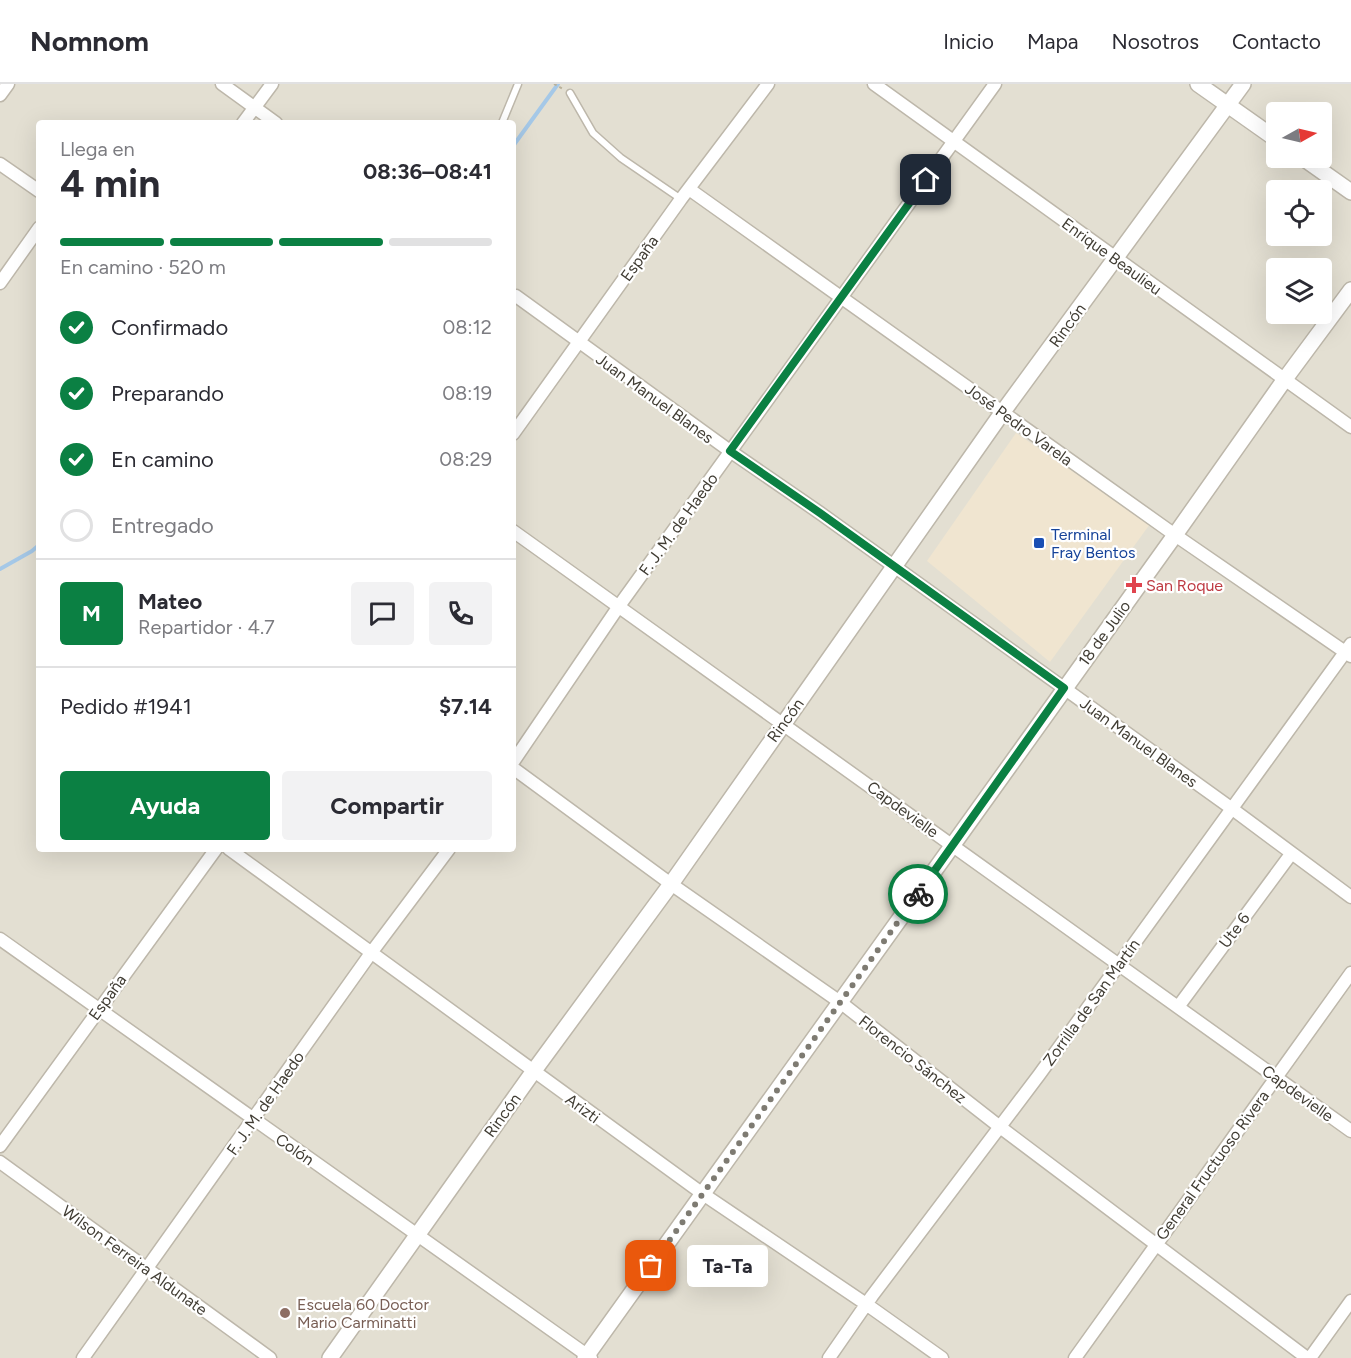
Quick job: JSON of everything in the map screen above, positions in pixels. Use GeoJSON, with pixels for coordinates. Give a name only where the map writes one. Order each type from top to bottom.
{"type":"FeatureCollection","features":[{"type":"Feature","properties":{"kind":"street"},"geometry":{"type":"LineString","coordinates":[[0,95],[8,84]]}},
{"type":"Feature","properties":{"kind":"street"},"geometry":{"type":"LineString","coordinates":[[222,84],[272,120]]}},
{"type":"Feature","properties":{"kind":"street"},"geometry":{"type":"LineString","coordinates":[[245,120],[272,84]]}},
{"type":"Feature","properties":{"kind":"street","name":"España"},"geometry":{"type":"LineString","coordinates":[[516,430],[685,194],[768,84]]}},
{"type":"Feature","properties":{"kind":"street","name":"Enrique Beaulieu"},"geometry":{"type":"LineString","coordinates":[[874,84],[1351,427]]}},
{"type":"Feature","properties":{"kind":"street","name":"F. J. M. de Haedo"},"geometry":{"type":"LineString","coordinates":[[516,758],[619,606],[995,84]]}},
{"type":"Feature","properties":{"kind":"street"},"geometry":{"type":"LineString","coordinates":[[1198,84],[1266,132]]}},
{"type":"Feature","properties":{"kind":"street","name":"Rincón"},"geometry":{"type":"LineString","coordinates":[[330,1358],[533,1072],[671,884],[1002,413],[1243,84]]}},
{"type":"Feature","properties":{"kind":"street"},"geometry":{"type":"LineString","coordinates":[[0,164],[36,189]]}},
{"type":"Feature","properties":{"kind":"street"},"geometry":{"type":"LineString","coordinates":[[1317,168],[1351,192]]}},
{"type":"Feature","properties":{"kind":"street","name":"José Pedro Varela"},"geometry":{"type":"LineString","coordinates":[[685,194],[843,297],[1175,535],[1349,651]]}},
{"type":"Feature","properties":{"kind":"street"},"geometry":{"type":"LineString","coordinates":[[0,283],[36,232]]}},
{"type":"Feature","properties":{"kind":"street","name":"18 de Julio"},"geometry":{"type":"LineString","coordinates":[[587,1357],[1285,379],[1351,290]]}},
{"type":"Feature","properties":{"kind":"street","name":"Juan Manuel Blanes"},"geometry":{"type":"LineString","coordinates":[[516,296],[1231,808],[1351,897]]}},
{"type":"Feature","properties":{"kind":"street","name":"Capdevielle"},"geometry":{"type":"LineString","coordinates":[[516,533],[1351,1131]]}},
{"type":"Feature","properties":{"kind":"street","name":"Zorrilla de San Martín"},"geometry":{"type":"LineString","coordinates":[[829,1358],[866,1304],[1000,1127],[1231,808],[1349,651]]}},
{"type":"Feature","properties":{"kind":"street","name":"Florencio Sánchez"},"geometry":{"type":"LineString","coordinates":[[516,770],[671,884],[840,1002],[1000,1127],[1308,1358]]}},
{"type":"Feature","properties":{"kind":"street","name":"España"},"geometry":{"type":"LineString","coordinates":[[0,1146],[214,852]]}},
{"type":"Feature","properties":{"kind":"street","name":"Arizti"},"geometry":{"type":"LineString","coordinates":[[233,852],[703,1194],[942,1358]]}},
{"type":"Feature","properties":{"kind":"street","name":"F. J. M. de Haedo"},"geometry":{"type":"LineString","coordinates":[[83,1358],[371,953],[447,852]]}},
{"type":"Feature","properties":{"kind":"street","name":"Ute 6"},"geometry":{"type":"LineString","coordinates":[[1178,1007],[1291,854]]}},
{"type":"Feature","properties":{"kind":"street","name":"Colón"},"geometry":{"type":"LineString","coordinates":[[0,939],[587,1357]]}},
{"type":"Feature","properties":{"kind":"street","name":"General Fructuoso Rivera"},"geometry":{"type":"LineString","coordinates":[[1075,1358],[1351,973]]}},
{"type":"Feature","properties":{"kind":"street","name":"Wilson Ferreira Aldunate"},"geometry":{"type":"LineString","coordinates":[[0,1162],[270,1358]]}},
{"type":"Feature","properties":{"kind":"street"},"geometry":{"type":"LineString","coordinates":[[1308,1358],[1351,1301]]}},
{"type":"Feature","properties":{"kind":"lane"},"geometry":{"type":"LineString","coordinates":[[503,120],[518,84]]}},
{"type":"Feature","properties":{"kind":"lane"},"geometry":{"type":"LineString","coordinates":[[570,93],[593,133],[621,158],[685,194]]}},
{"type":"Feature","properties":{"kind":"shaded area"},"geometry":{"type":"Polygon","coordinates":[[[0,84],[1351,84],[1351,1358],[0,1358],[0,84]]]}},
{"type":"Feature","properties":{"kind":"shaded area","name":"Terminal Fray Bentos"},"geometry":{"type":"Polygon","coordinates":[[[1016,433],[1150,524],[1050,662],[927,561],[1016,433]]]}},
{"type":"Feature","properties":{"kind":"waterway"},"geometry":{"type":"LineString","coordinates":[[516,142],[558,84]]}},
{"type":"Feature","properties":{"kind":"waterway"},"geometry":{"type":"LineString","coordinates":[[0,569],[36,548]]}},
{"type":"Feature","properties":{"kind":"way so far"},"geometry":{"type":"LineString","coordinates":[[651,1266],[918,894]]}},
{"type":"Feature","properties":{"kind":"place","name":"Terminal Fray Bentos"},"geometry":{"type":"Point","coordinates":[1039,543]}},
{"type":"Feature","properties":{"kind":"place","name":"San Roque"},"geometry":{"type":"Point","coordinates":[1134,585]}},
{"type":"Feature","properties":{"kind":"place","name":"Ta-Ta"},"geometry":{"type":"Point","coordinates":[651,1266]}},
{"type":"Feature","properties":{"kind":"place","name":"Escuela 60 Doctor Mario Carminatti"},"geometry":{"type":"Point","coordinates":[285,1313]}},
{"type":"Feature","properties":{"kind":"route"},"geometry":{"type":"LineString","coordinates":[[918,894],[1064,688],[730,451],[926,180]]}}]}
